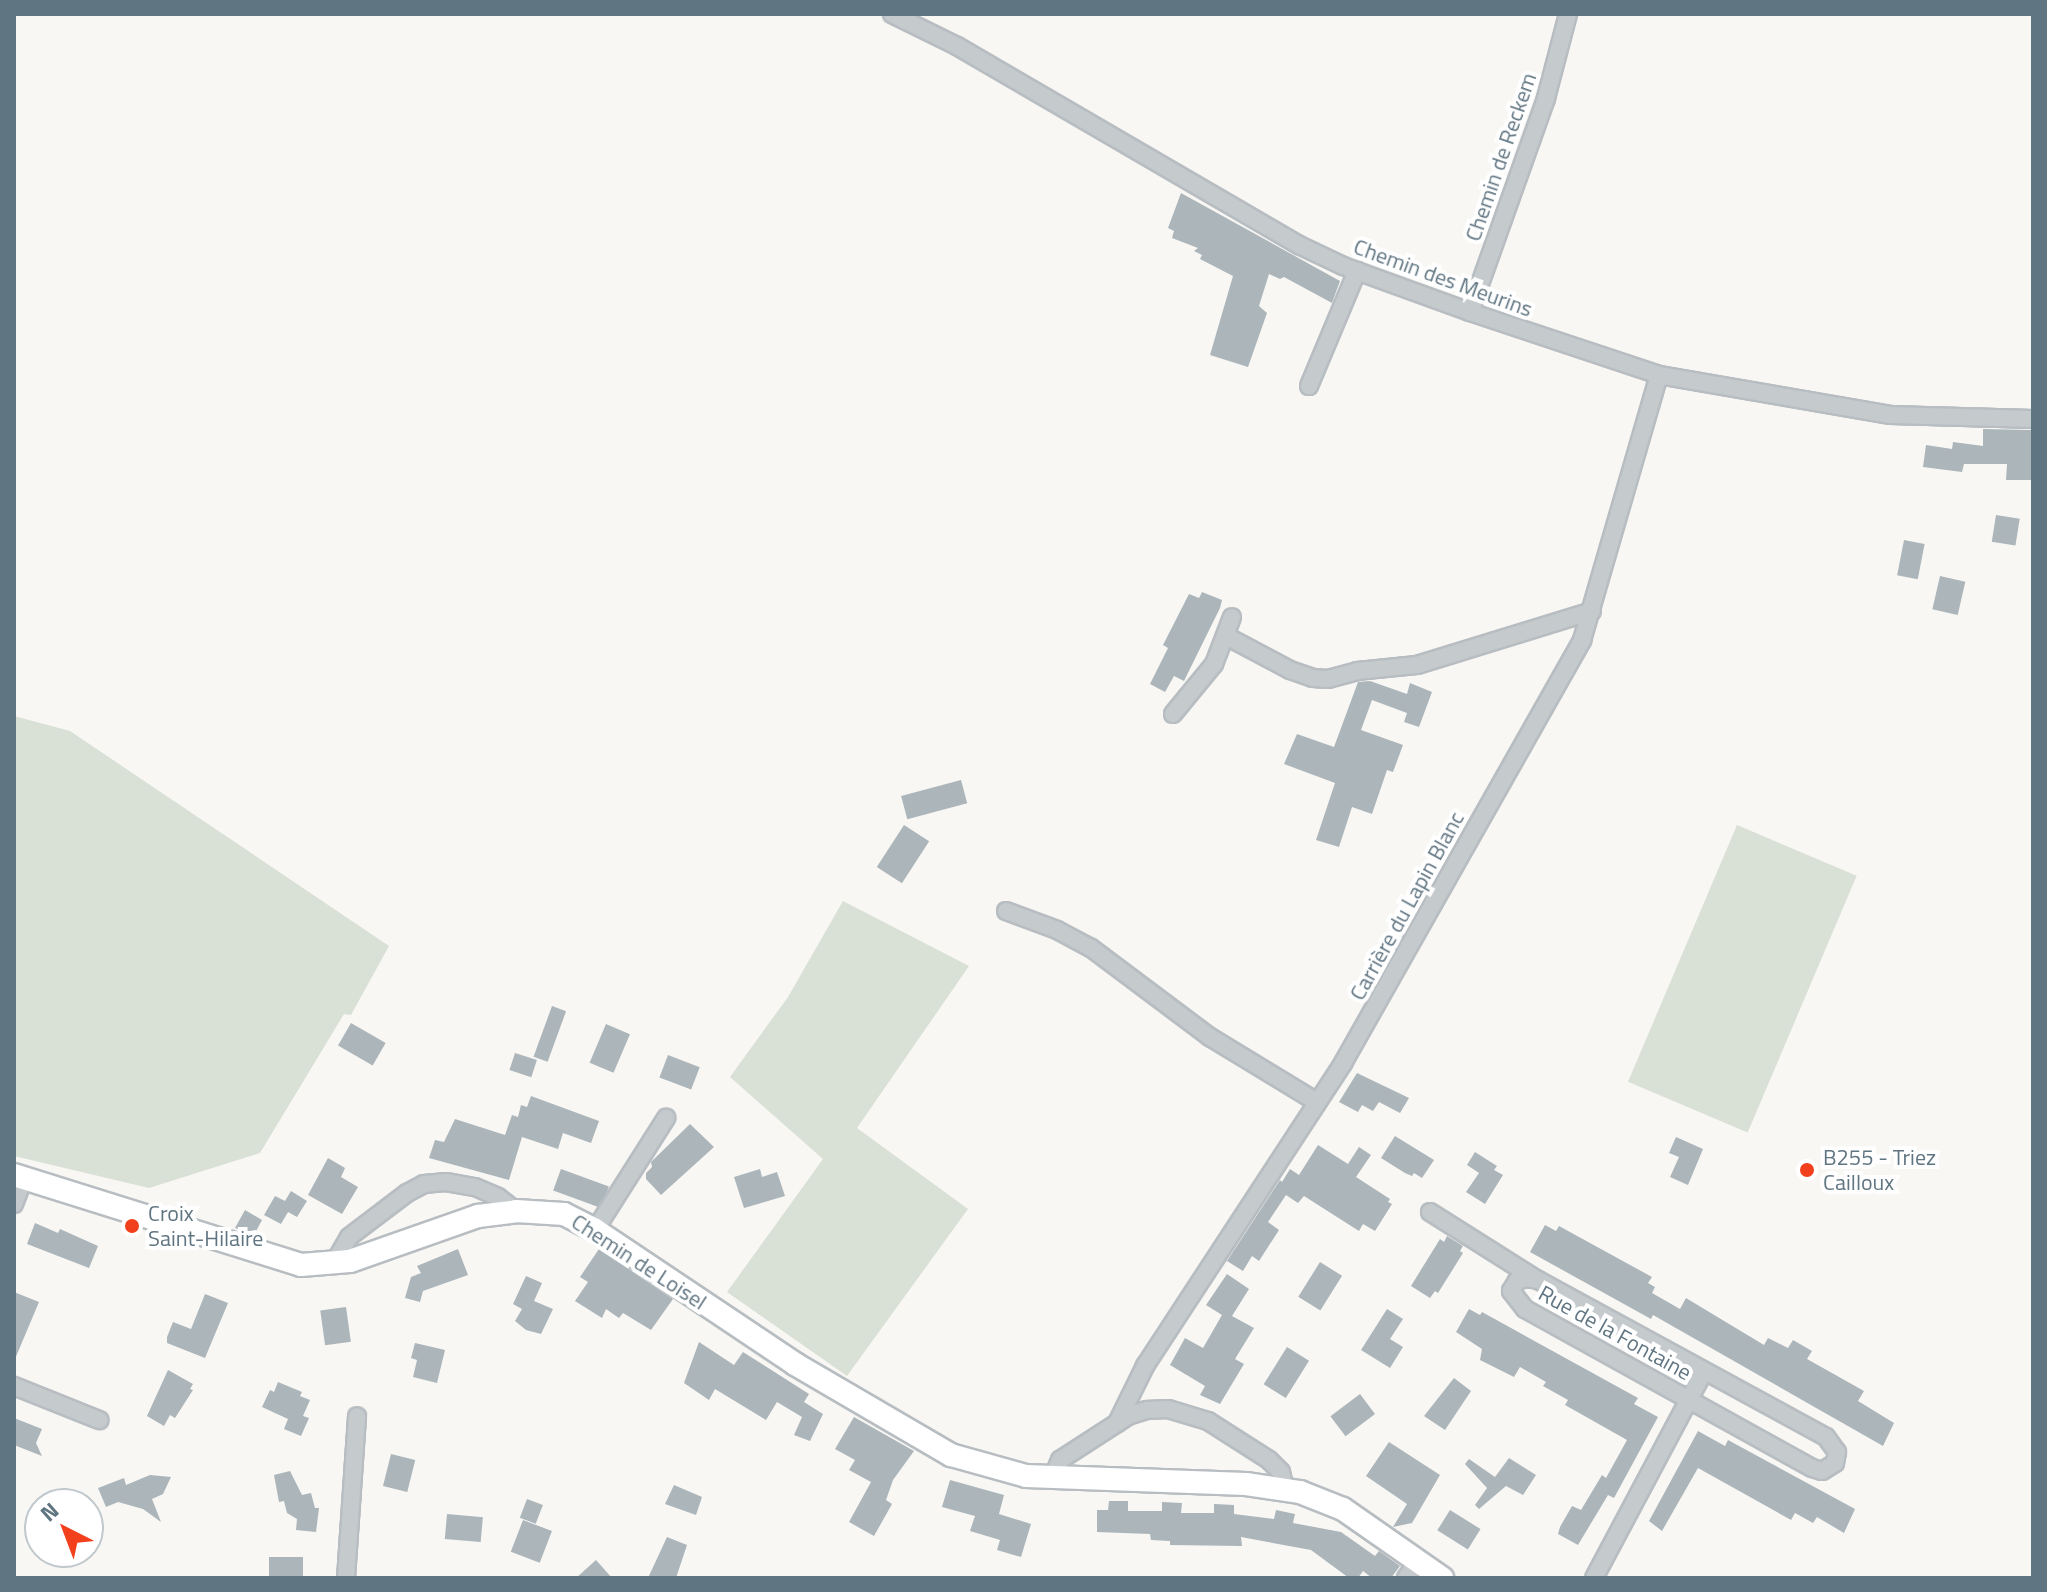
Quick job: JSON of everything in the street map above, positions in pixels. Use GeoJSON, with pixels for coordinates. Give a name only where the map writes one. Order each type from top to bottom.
{"type":"FeatureCollection","features":[{"type":"Feature","properties":{"kind":"street","name":"Chemin des Meurins"},"geometry":{"type":"LineString","coordinates":[[892,14],[957,46],[1258,223],[1357,271],[1470,312],[1659,375],[1891,415],[2033,419]]}},
{"type":"Feature","properties":{"kind":"street","name":"Chemin de Reckem"},"geometry":{"type":"LineString","coordinates":[[1470,312],[1543,108],[1568,14]]}},
{"type":"Feature","properties":{"kind":"street"},"geometry":{"type":"LineString","coordinates":[[1309,386],[1357,271]]}},
{"type":"Feature","properties":{"kind":"street","name":"Carrière du Lapin Blanc"},"geometry":{"type":"LineString","coordinates":[[1117,1423],[1145,1366],[1359,1036],[1575,654],[1592,611],[1659,375]]}},
{"type":"Feature","properties":{"kind":"street"},"geometry":{"type":"LineString","coordinates":[[1226,636],[1290,670],[1313,678],[1328,679],[1357,671],[1417,665],[1592,611]]}},
{"type":"Feature","properties":{"kind":"street"},"geometry":{"type":"LineString","coordinates":[[1173,714],[1206,677],[1232,617]]}},
{"type":"Feature","properties":{"kind":"street"},"geometry":{"type":"LineString","coordinates":[[1006,911],[1057,930],[1091,948],[1210,1037],[1317,1102]]}},
{"type":"Feature","properties":{"kind":"street"},"geometry":{"type":"LineString","coordinates":[[595,1230],[666,1118]]}},
{"type":"Feature","properties":{"kind":"street"},"geometry":{"type":"LineString","coordinates":[[14,1204],[19,1176]]}},
{"type":"Feature","properties":{"kind":"street","name":"Chemin de Loisel"},"geometry":{"type":"LineString","coordinates":[[19,1176],[301,1265],[333,1265],[374,1254],[464,1220],[516,1211],[564,1214],[595,1230],[772,1349],[920,1439],[995,1470],[1052,1479],[1246,1484],[1285,1489],[1343,1509],[1412,1569],[1442,1578]]}},
{"type":"Feature","properties":{"kind":"street"},"geometry":{"type":"LineString","coordinates":[[333,1265],[349,1237],[407,1193],[424,1184],[446,1182],[475,1187],[498,1197],[516,1211]]}},
{"type":"Feature","properties":{"kind":"street"},"geometry":{"type":"LineString","coordinates":[[1430,1212],[1538,1280]]}},
{"type":"Feature","properties":{"kind":"street","name":"Rue de la Fontaine"},"geometry":{"type":"LineString","coordinates":[[1522,1279],[1538,1280],[1704,1371],[1826,1437],[1837,1452],[1835,1463],[1822,1471],[1812,1468],[1520,1305],[1512,1296],[1513,1286],[1522,1279]]}},
{"type":"Feature","properties":{"kind":"street","name":"Rue de la Fontaine"},"geometry":{"type":"LineString","coordinates":[[1594,1578],[1704,1371]]}},
{"type":"Feature","properties":{"kind":"street"},"geometry":{"type":"LineString","coordinates":[[14,1386],[99,1420]]}},
{"type":"Feature","properties":{"kind":"street"},"geometry":{"type":"LineString","coordinates":[[1052,1479],[1060,1460],[1117,1423],[1147,1410],[1190,1413],[1269,1460],[1281,1472],[1285,1489]]}},
{"type":"Feature","properties":{"kind":"street"},"geometry":{"type":"LineString","coordinates":[[346,1578],[357,1416]]}},
{"type":"Feature","properties":{"kind":"shaded area"},"geometry":{"type":"Polygon","coordinates":[[[14,716],[70,731],[389,946],[351,1015],[344,1014],[260,1153],[149,1188],[14,1156],[14,716]]]}},
{"type":"Feature","properties":{"kind":"shaded area"},"geometry":{"type":"Polygon","coordinates":[[[1737,825],[1857,876],[1748,1133],[1628,1082],[1737,825]]]}},
{"type":"Feature","properties":{"kind":"shaded area"},"geometry":{"type":"Polygon","coordinates":[[[843,901],[969,966],[857,1128],[968,1209],[847,1376],[727,1292],[823,1159],[730,1077],[788,997],[843,901]]]}},
{"type":"Feature","properties":{"kind":"building"},"geometry":{"type":"Polygon","coordinates":[[[1181,193],[1340,281],[1332,303],[1284,277],[1280,279],[1269,274],[1259,306],[1267,313],[1248,367],[1210,355],[1233,276],[1200,259],[1202,255],[1194,251],[1198,248],[1172,238],[1174,231],[1168,228],[1181,193]]]}},
{"type":"Feature","properties":{"kind":"building"},"geometry":{"type":"Polygon","coordinates":[[[1983,429],[2033,430],[2033,480],[2006,480],[2007,464],[1964,464],[1962,472],[1923,467],[1926,445],[1952,449],[1953,442],[1983,446],[1983,429]]]}},
{"type":"Feature","properties":{"kind":"building"},"geometry":{"type":"Polygon","coordinates":[[[1996,515],[2020,519],[2015,545],[1992,542],[1996,515]]]}},
{"type":"Feature","properties":{"kind":"building"},"geometry":{"type":"Polygon","coordinates":[[[1904,540],[1925,544],[1918,579],[1897,575],[1904,540]]]}},
{"type":"Feature","properties":{"kind":"building"},"geometry":{"type":"Polygon","coordinates":[[[1940,576],[1965,582],[1958,615],[1932,609],[1940,576]]]}},
{"type":"Feature","properties":{"kind":"building"},"geometry":{"type":"Polygon","coordinates":[[[1202,592],[1222,600],[1220,608],[1184,681],[1174,676],[1165,692],[1150,684],[1168,648],[1163,645],[1189,594],[1199,598],[1202,592]]]}},
{"type":"Feature","properties":{"kind":"building"},"geometry":{"type":"Polygon","coordinates":[[[1370,681],[1407,694],[1410,683],[1432,692],[1419,727],[1404,722],[1407,713],[1372,700],[1361,730],[1403,745],[1393,772],[1387,770],[1372,814],[1352,807],[1339,847],[1316,840],[1335,783],[1284,764],[1297,734],[1334,747],[1358,682],[1370,681]]]}},
{"type":"Feature","properties":{"kind":"building"},"geometry":{"type":"Polygon","coordinates":[[[961,780],[967,803],[907,819],[901,796],[961,780]]]}},
{"type":"Feature","properties":{"kind":"building"},"geometry":{"type":"Polygon","coordinates":[[[904,825],[929,841],[902,883],[877,867],[904,825]]]}},
{"type":"Feature","properties":{"kind":"building"},"geometry":{"type":"Polygon","coordinates":[[[552,1006],[566,1011],[548,1062],[534,1057],[552,1006]]]}},
{"type":"Feature","properties":{"kind":"building"},"geometry":{"type":"Polygon","coordinates":[[[351,1023],[386,1043],[373,1066],[338,1046],[351,1023]]]}},
{"type":"Feature","properties":{"kind":"building"},"geometry":{"type":"Polygon","coordinates":[[[606,1024],[630,1034],[614,1073],[590,1063],[606,1024]]]}},
{"type":"Feature","properties":{"kind":"building"},"geometry":{"type":"Polygon","coordinates":[[[515,1053],[537,1060],[531,1077],[509,1070],[515,1053]]]}},
{"type":"Feature","properties":{"kind":"building"},"geometry":{"type":"Polygon","coordinates":[[[668,1055],[700,1067],[691,1090],[659,1077],[668,1055]]]}},
{"type":"Feature","properties":{"kind":"building"},"geometry":{"type":"Polygon","coordinates":[[[1357,1073],[1409,1098],[1400,1113],[1379,1102],[1373,1111],[1362,1105],[1358,1112],[1339,1102],[1357,1073]]]}},
{"type":"Feature","properties":{"kind":"building"},"geometry":{"type":"Polygon","coordinates":[[[531,1096],[599,1121],[591,1143],[563,1133],[558,1149],[522,1137],[509,1180],[429,1158],[435,1140],[444,1142],[455,1119],[505,1135],[512,1115],[518,1117],[521,1105],[527,1107],[531,1096]]]}},
{"type":"Feature","properties":{"kind":"building"},"geometry":{"type":"Polygon","coordinates":[[[690,1124],[714,1147],[661,1195],[646,1179],[646,1173],[652,1167],[651,1162],[690,1124]]]}},
{"type":"Feature","properties":{"kind":"building"},"geometry":{"type":"Polygon","coordinates":[[[1395,1136],[1434,1160],[1422,1178],[1414,1173],[1412,1176],[1405,1173],[1381,1158],[1395,1136]]]}},
{"type":"Feature","properties":{"kind":"building"},"geometry":{"type":"Polygon","coordinates":[[[1676,1137],[1703,1149],[1688,1185],[1670,1177],[1679,1157],[1669,1153],[1676,1137]]]}},
{"type":"Feature","properties":{"kind":"building"},"geometry":{"type":"Polygon","coordinates":[[[1318,1145],[1348,1164],[1359,1147],[1371,1155],[1356,1177],[1390,1199],[1388,1202],[1392,1204],[1375,1231],[1363,1224],[1359,1231],[1304,1196],[1298,1203],[1286,1195],[1268,1222],[1279,1230],[1259,1261],[1252,1256],[1243,1271],[1227,1261],[1280,1180],[1282,1182],[1290,1169],[1299,1175],[1318,1145]]]}},
{"type":"Feature","properties":{"kind":"building"},"geometry":{"type":"Polygon","coordinates":[[[1475,1152],[1497,1166],[1494,1170],[1503,1175],[1485,1204],[1466,1192],[1479,1173],[1467,1165],[1475,1152]]]}},
{"type":"Feature","properties":{"kind":"building"},"geometry":{"type":"Polygon","coordinates":[[[328,1158],[345,1168],[341,1177],[358,1187],[342,1214],[308,1195],[328,1158]]]}},
{"type":"Feature","properties":{"kind":"building"},"geometry":{"type":"Polygon","coordinates":[[[561,1169],[609,1186],[601,1208],[553,1191],[561,1169]]]}},
{"type":"Feature","properties":{"kind":"building"},"geometry":{"type":"Polygon","coordinates":[[[760,1169],[762,1177],[777,1172],[785,1196],[744,1208],[734,1177],[760,1169]]]}},
{"type":"Feature","properties":{"kind":"building"},"geometry":{"type":"Polygon","coordinates":[[[291,1191],[307,1201],[297,1217],[288,1212],[281,1224],[264,1215],[275,1196],[285,1201],[291,1191]]]}},
{"type":"Feature","properties":{"kind":"building"},"geometry":{"type":"Polygon","coordinates":[[[245,1210],[262,1220],[254,1235],[235,1228],[245,1210]]]}},
{"type":"Feature","properties":{"kind":"building"},"geometry":{"type":"Polygon","coordinates":[[[35,1223],[58,1233],[60,1229],[98,1246],[89,1268],[27,1244],[35,1223]]]}},
{"type":"Feature","properties":{"kind":"building"},"geometry":{"type":"Polygon","coordinates":[[[1545,1225],[1556,1231],[1559,1226],[1652,1277],[1648,1283],[1655,1287],[1652,1293],[1680,1309],[1686,1298],[1764,1345],[1768,1338],[1788,1348],[1793,1340],[1812,1351],[1807,1359],[1864,1391],[1858,1401],[1894,1423],[1883,1446],[1653,1315],[1651,1319],[1530,1252],[1545,1225]]]}},
{"type":"Feature","properties":{"kind":"building"},"geometry":{"type":"Polygon","coordinates":[[[1447,1236],[1463,1246],[1460,1251],[1463,1253],[1438,1293],[1435,1291],[1430,1298],[1411,1286],[1440,1239],[1444,1242],[1447,1236]]]}},
{"type":"Feature","properties":{"kind":"building"},"geometry":{"type":"Polygon","coordinates":[[[458,1249],[468,1275],[423,1291],[420,1302],[405,1298],[411,1277],[421,1273],[417,1266],[458,1249]]]}},
{"type":"Feature","properties":{"kind":"building"},"geometry":{"type":"Polygon","coordinates":[[[599,1249],[673,1299],[651,1330],[623,1313],[619,1318],[606,1309],[602,1318],[575,1301],[588,1282],[580,1277],[599,1249]]]}},
{"type":"Feature","properties":{"kind":"building"},"geometry":{"type":"Polygon","coordinates":[[[1320,1262],[1342,1276],[1320,1311],[1298,1297],[1320,1262]]]}},
{"type":"Feature","properties":{"kind":"building"},"geometry":{"type":"Polygon","coordinates":[[[1227,1274],[1249,1289],[1232,1316],[1254,1328],[1235,1359],[1244,1364],[1220,1404],[1200,1395],[1205,1386],[1170,1365],[1185,1338],[1203,1348],[1222,1315],[1206,1305],[1227,1274]]]}},
{"type":"Feature","properties":{"kind":"building"},"geometry":{"type":"Polygon","coordinates":[[[526,1276],[542,1283],[534,1301],[553,1309],[541,1334],[526,1330],[515,1321],[522,1309],[513,1304],[526,1276]]]}},
{"type":"Feature","properties":{"kind":"building"},"geometry":{"type":"Polygon","coordinates":[[[14,1292],[39,1302],[15,1359],[14,1359],[14,1292]]]}},
{"type":"Feature","properties":{"kind":"building"},"geometry":{"type":"Polygon","coordinates":[[[205,1294],[228,1303],[205,1358],[167,1343],[167,1337],[173,1322],[191,1329],[205,1294]]]}},
{"type":"Feature","properties":{"kind":"building"},"geometry":{"type":"Polygon","coordinates":[[[346,1307],[351,1342],[325,1345],[320,1311],[346,1307]]]}},
{"type":"Feature","properties":{"kind":"building"},"geometry":{"type":"Polygon","coordinates":[[[1387,1309],[1403,1319],[1390,1339],[1403,1347],[1390,1368],[1361,1350],[1387,1309]]]}},
{"type":"Feature","properties":{"kind":"building"},"geometry":{"type":"Polygon","coordinates":[[[1469,1309],[1480,1315],[1482,1312],[1638,1398],[1634,1404],[1658,1417],[1614,1498],[1608,1495],[1578,1545],[1558,1534],[1560,1527],[1572,1506],[1581,1510],[1602,1475],[1606,1478],[1627,1440],[1565,1405],[1568,1400],[1543,1386],[1546,1382],[1520,1367],[1514,1377],[1480,1360],[1482,1349],[1456,1332],[1469,1309]]]}},
{"type":"Feature","properties":{"kind":"building"},"geometry":{"type":"Polygon","coordinates":[[[699,1342],[734,1365],[743,1352],[809,1394],[804,1402],[823,1414],[810,1441],[794,1435],[802,1417],[777,1402],[766,1420],[715,1389],[709,1400],[684,1383],[699,1342]]]}},
{"type":"Feature","properties":{"kind":"building"},"geometry":{"type":"Polygon","coordinates":[[[415,1343],[445,1350],[437,1383],[413,1377],[417,1360],[411,1358],[415,1343]]]}},
{"type":"Feature","properties":{"kind":"building"},"geometry":{"type":"Polygon","coordinates":[[[1287,1347],[1309,1361],[1286,1398],[1264,1384],[1287,1347]]]}},
{"type":"Feature","properties":{"kind":"building"},"geometry":{"type":"Polygon","coordinates":[[[168,1370],[193,1384],[190,1389],[193,1390],[175,1418],[170,1415],[164,1426],[147,1416],[168,1370]]]}},
{"type":"Feature","properties":{"kind":"building"},"geometry":{"type":"Polygon","coordinates":[[[1454,1378],[1471,1391],[1445,1430],[1424,1416],[1454,1378]]]}},
{"type":"Feature","properties":{"kind":"building"},"geometry":{"type":"Polygon","coordinates":[[[278,1382],[302,1392],[300,1396],[310,1400],[303,1416],[309,1418],[301,1436],[284,1429],[288,1419],[262,1407],[270,1390],[274,1392],[278,1382]]]}},
{"type":"Feature","properties":{"kind":"building"},"geometry":{"type":"Polygon","coordinates":[[[1360,1394],[1375,1414],[1345,1436],[1330,1416],[1360,1394]]]}},
{"type":"Feature","properties":{"kind":"building"},"geometry":{"type":"Polygon","coordinates":[[[854,1417],[914,1451],[893,1480],[886,1500],[892,1504],[874,1536],[849,1522],[871,1482],[849,1470],[855,1460],[835,1449],[854,1417]]]}},
{"type":"Feature","properties":{"kind":"building"},"geometry":{"type":"Polygon","coordinates":[[[14,1418],[42,1429],[36,1443],[42,1456],[14,1445],[14,1418]]]}},
{"type":"Feature","properties":{"kind":"building"},"geometry":{"type":"Polygon","coordinates":[[[1698,1431],[1725,1446],[1728,1440],[1855,1509],[1844,1533],[1817,1517],[1813,1523],[1795,1513],[1791,1520],[1698,1468],[1662,1531],[1649,1521],[1698,1431]]]}},
{"type":"Feature","properties":{"kind":"building"},"geometry":{"type":"Polygon","coordinates":[[[1389,1442],[1440,1475],[1412,1523],[1393,1527],[1407,1504],[1366,1476],[1389,1442]]]}},
{"type":"Feature","properties":{"kind":"building"},"geometry":{"type":"Polygon","coordinates":[[[391,1454],[415,1460],[407,1492],[383,1486],[391,1454]]]}},
{"type":"Feature","properties":{"kind":"building"},"geometry":{"type":"Polygon","coordinates":[[[1509,1458],[1536,1475],[1523,1495],[1506,1486],[1479,1509],[1475,1505],[1487,1488],[1465,1464],[1469,1459],[1495,1477],[1509,1458]]]}},
{"type":"Feature","properties":{"kind":"building"},"geometry":{"type":"Polygon","coordinates":[[[290,1471],[302,1495],[311,1493],[315,1508],[319,1508],[316,1532],[296,1530],[297,1519],[287,1513],[284,1501],[279,1502],[274,1475],[290,1471]]]}},
{"type":"Feature","properties":{"kind":"building"},"geometry":{"type":"Polygon","coordinates":[[[150,1475],[171,1477],[163,1494],[152,1499],[161,1522],[143,1509],[118,1502],[106,1507],[104,1488],[98,1488],[124,1478],[126,1485],[150,1475]]]}},
{"type":"Feature","properties":{"kind":"building"},"geometry":{"type":"Polygon","coordinates":[[[950,1480],[1004,1495],[999,1514],[1031,1524],[1021,1557],[997,1550],[1000,1540],[970,1531],[975,1516],[942,1507],[950,1480]]]}},
{"type":"Feature","properties":{"kind":"building"},"geometry":{"type":"Polygon","coordinates":[[[674,1485],[702,1497],[696,1515],[665,1504],[674,1485]]]}},
{"type":"Feature","properties":{"kind":"building"},"geometry":{"type":"Polygon","coordinates":[[[527,1499],[543,1505],[536,1524],[520,1518],[527,1499]]]}},
{"type":"Feature","properties":{"kind":"building"},"geometry":{"type":"Polygon","coordinates":[[[1109,1501],[1128,1501],[1128,1511],[1162,1511],[1162,1502],[1182,1503],[1181,1513],[1214,1513],[1214,1504],[1234,1505],[1234,1514],[1274,1519],[1276,1510],[1295,1514],[1293,1523],[1341,1532],[1375,1556],[1379,1551],[1400,1566],[1391,1578],[1372,1578],[1363,1571],[1358,1578],[1349,1578],[1311,1550],[1241,1537],[1242,1546],[1170,1545],[1170,1541],[1151,1540],[1150,1534],[1097,1532],[1097,1510],[1108,1510],[1109,1501]]]}},
{"type":"Feature","properties":{"kind":"building"},"geometry":{"type":"Polygon","coordinates":[[[1450,1510],[1481,1529],[1468,1549],[1437,1530],[1450,1510]]]}},
{"type":"Feature","properties":{"kind":"building"},"geometry":{"type":"Polygon","coordinates":[[[447,1514],[483,1517],[481,1542],[445,1539],[447,1514]]]}},
{"type":"Feature","properties":{"kind":"building"},"geometry":{"type":"Polygon","coordinates":[[[523,1520],[552,1531],[540,1563],[511,1552],[523,1520]]]}},
{"type":"Feature","properties":{"kind":"building"},"geometry":{"type":"Polygon","coordinates":[[[667,1537],[687,1545],[676,1578],[648,1578],[667,1537]]]}},
{"type":"Feature","properties":{"kind":"building"},"geometry":{"type":"Polygon","coordinates":[[[269,1557],[303,1557],[303,1578],[269,1578],[269,1557]]]}},
{"type":"Feature","properties":{"kind":"building"},"geometry":{"type":"Polygon","coordinates":[[[596,1560],[612,1578],[576,1578],[596,1560]]]}},
{"type":"Feature","properties":{"kind":"place","name":"B255 - Triez Cailloux"},"geometry":{"type":"Point","coordinates":[1807,1170]}},
{"type":"Feature","properties":{"kind":"place","name":"Croix Saint-Hilaire"},"geometry":{"type":"Point","coordinates":[132,1226]}}]}
